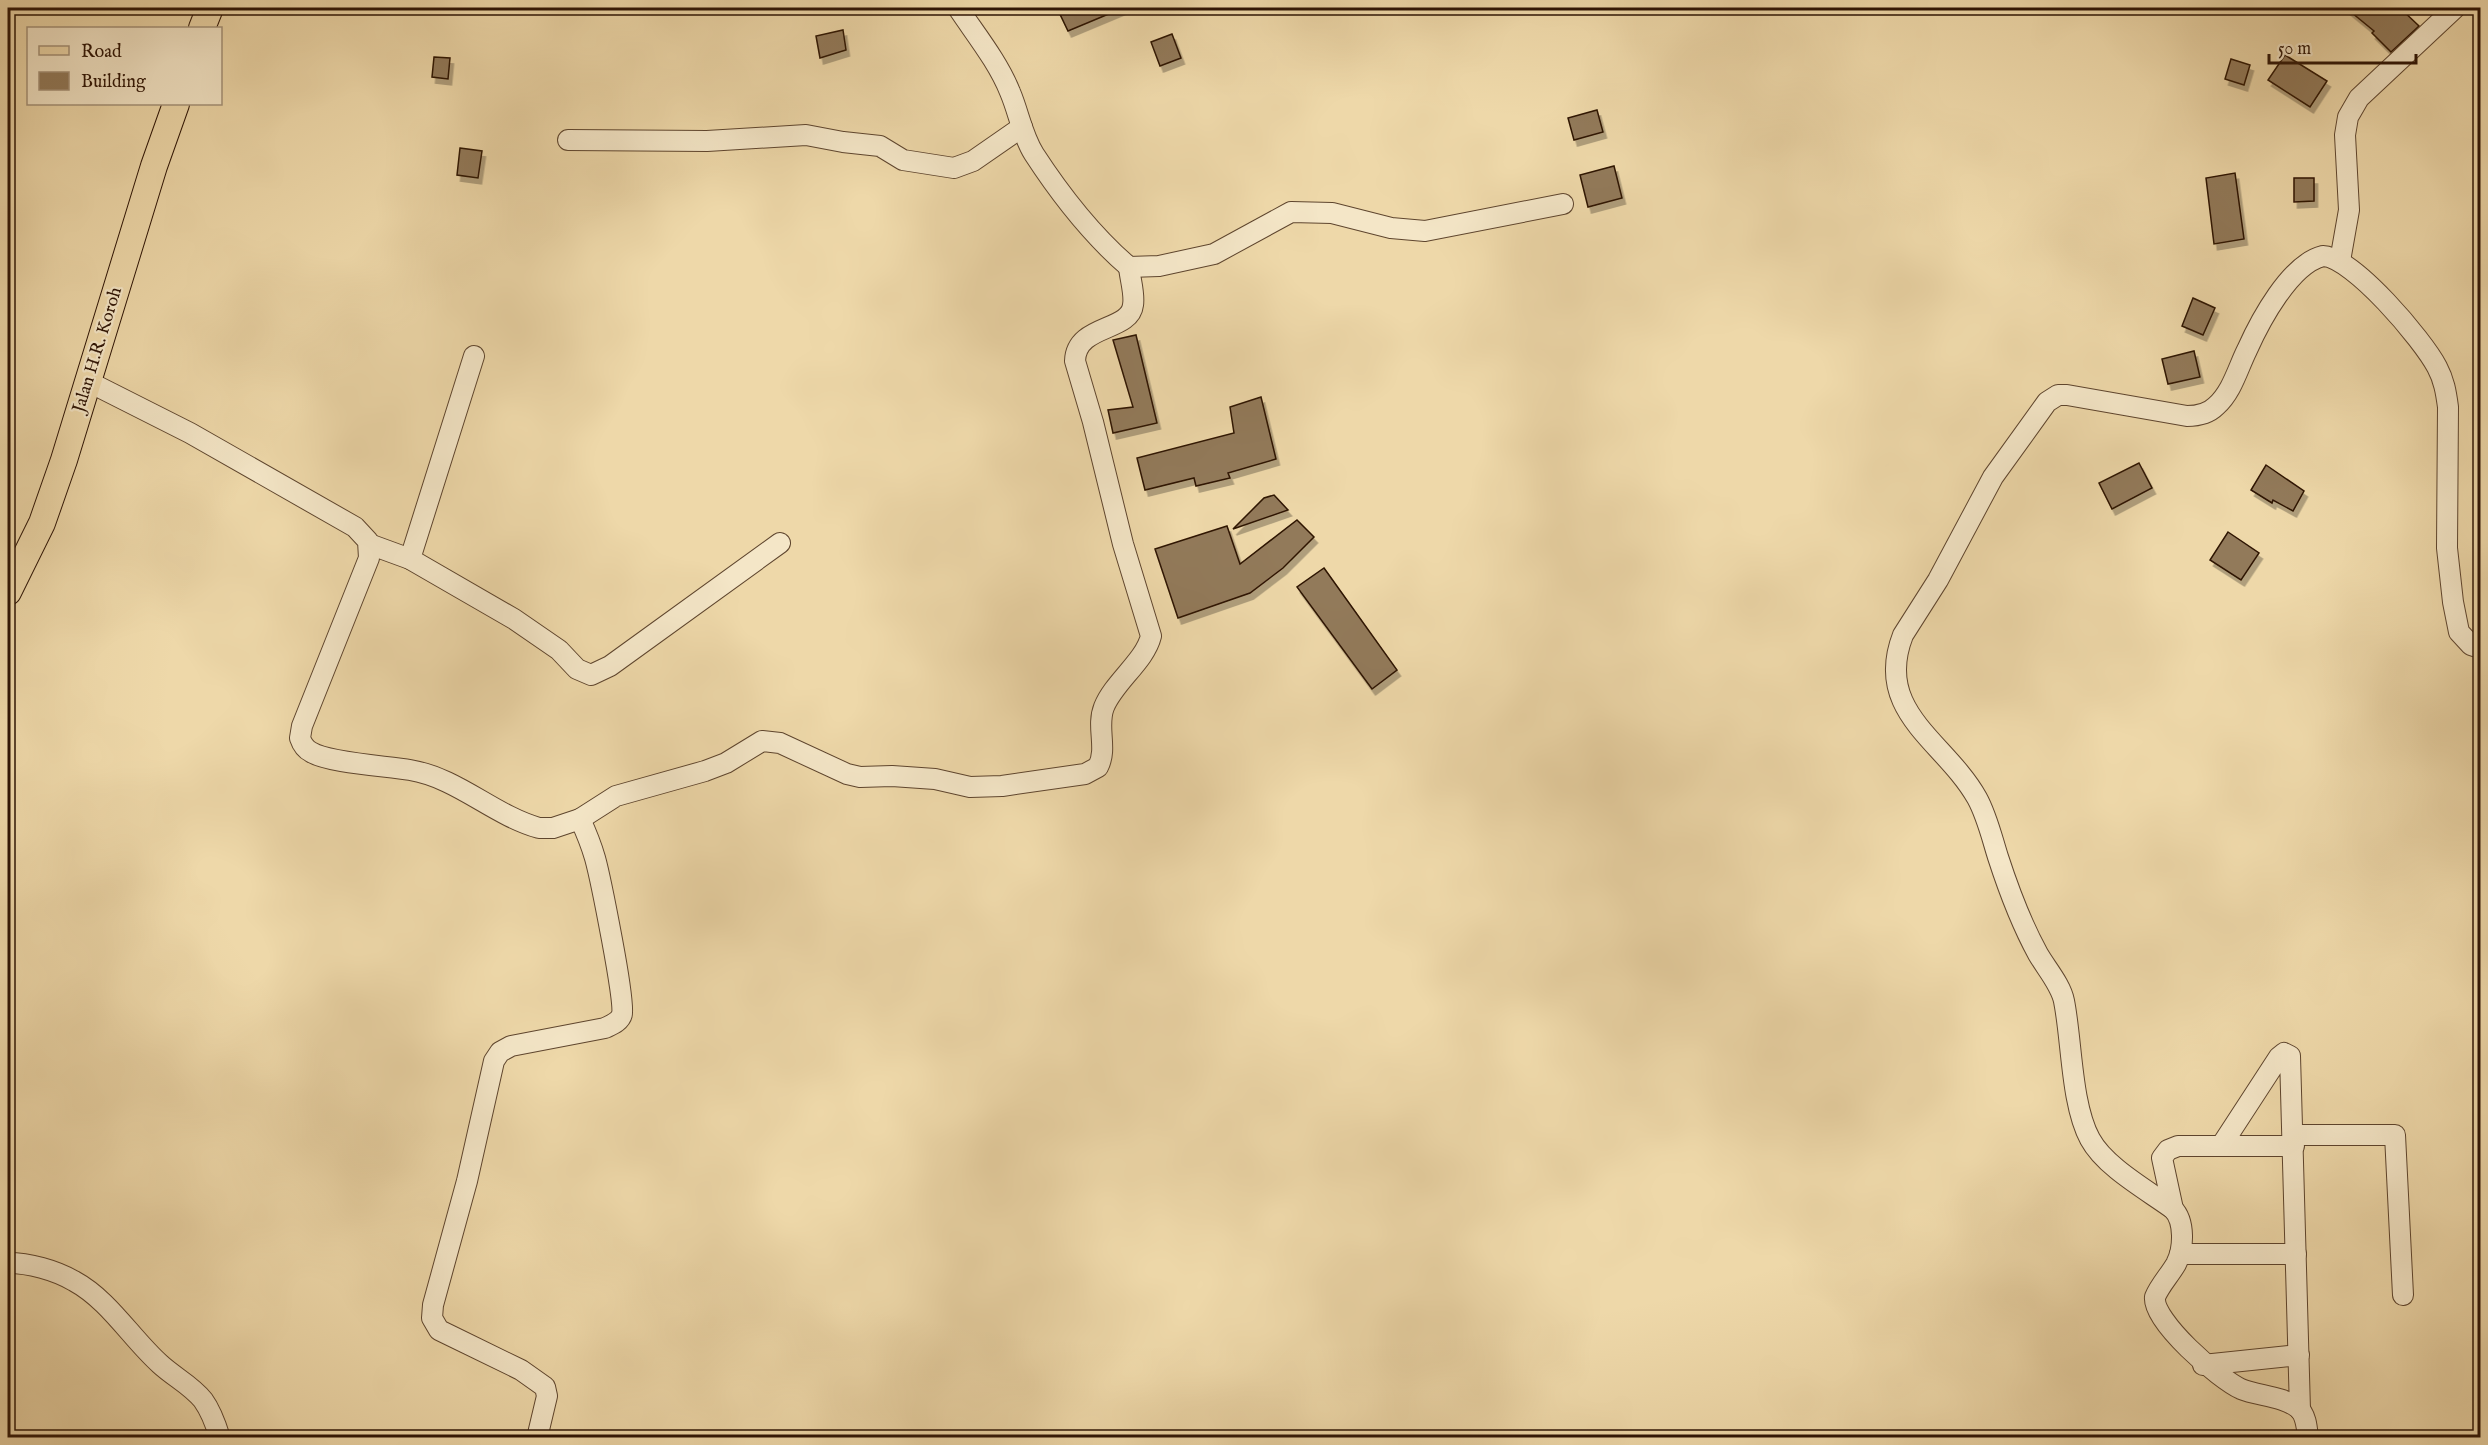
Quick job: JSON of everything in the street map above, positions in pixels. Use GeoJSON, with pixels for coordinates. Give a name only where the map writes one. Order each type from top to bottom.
{"type":"FeatureCollection","features":[{"type":"Feature","properties":{"kind":"main road"},"geometry":{"type":"LineString","coordinates":[[202,27],[210,8]]}},
{"type":"Feature","properties":{"kind":"main road","name":"Jalan H.R. Koroh"},"geometry":{"type":"LineString","coordinates":[[8,592],[42,523],[64,460],[87,381],[112,310],[154,166],[176,105]]}},
{"type":"Feature","properties":{"kind":"street"},"geometry":{"type":"LineString","coordinates":[[958,8],[992,59],[1009,90],[1034,154],[1058,187],[1116,256],[1129,267],[1159,266],[1214,254],[1291,212],[1332,213],[1391,228],[1425,231],[1563,204]]}},
{"type":"Feature","properties":{"kind":"street"},"geometry":{"type":"LineString","coordinates":[[2340,261],[2349,210],[2345,135],[2348,117],[2359,98],[2455,8]]}},
{"type":"Feature","properties":{"kind":"street"},"geometry":{"type":"LineString","coordinates":[[567,140],[706,141],[806,135],[880,146],[903,160],[954,168],[973,161],[1022,127]]}},
{"type":"Feature","properties":{"kind":"street"},"geometry":{"type":"LineString","coordinates":[[2173,1209],[2106,1159],[2086,1132],[2076,1089],[2062,994],[2027,934],[2013,902],[1977,798],[1904,707],[1897,683],[1898,646],[1903,635],[1964,535],[1993,477],[2051,398],[2067,395],[2187,416],[2199,416],[2207,412],[2224,397],[2261,321],[2288,282],[2316,257],[2330,256],[2340,261],[2386,301],[2437,365],[2445,384],[2448,407],[2446,548],[2453,602],[2459,633],[2471,645],[2481,648]]}},
{"type":"Feature","properties":{"kind":"street"},"geometry":{"type":"LineString","coordinates":[[87,381],[190,433],[355,527],[363,534],[369,544],[369,558],[302,726],[300,738],[303,745],[317,755],[426,773],[539,828],[553,828],[580,819],[616,796],[726,763],[762,741],[780,743],[847,774],[860,777],[892,776],[935,779],[970,787],[1002,786],[1086,774],[1098,767],[1102,755],[1101,719],[1105,704],[1111,692],[1146,649],[1151,636],[1123,544],[1075,354],[1082,341],[1124,319],[1130,313],[1134,306],[1129,267]]}},
{"type":"Feature","properties":{"kind":"street"},"geometry":{"type":"LineString","coordinates":[[410,559],[474,356]]}},
{"type":"Feature","properties":{"kind":"street"},"geometry":{"type":"LineString","coordinates":[[369,544],[410,559],[514,619],[559,650],[577,669],[591,675],[610,666],[780,543]]}},
{"type":"Feature","properties":{"kind":"street"},"geometry":{"type":"LineString","coordinates":[[537,1437],[547,1395],[545,1387],[521,1370],[442,1332],[434,1324],[432,1312],[467,1181],[494,1061],[498,1054],[511,1046],[604,1028],[622,1016],[623,1007],[595,859],[580,819]]}},
{"type":"Feature","properties":{"kind":"street"},"geometry":{"type":"LineString","coordinates":[[2221,1146],[2279,1057],[2284,1053],[2290,1056],[2300,1410],[2308,1437]]}},
{"type":"Feature","properties":{"kind":"street"},"geometry":{"type":"LineString","coordinates":[[2300,1410],[2292,1405],[2241,1389],[2204,1365],[2167,1323],[2155,1305],[2156,1293],[2180,1254],[2181,1224],[2173,1209],[2162,1158],[2168,1150],[2178,1146],[2221,1146],[2395,1135],[2403,1295]]}},
{"type":"Feature","properties":{"kind":"street"},"geometry":{"type":"LineString","coordinates":[[2180,1254],[2296,1254]]}},
{"type":"Feature","properties":{"kind":"street"},"geometry":{"type":"LineString","coordinates":[[8,1263],[32,1266],[56,1273],[75,1281],[96,1298],[161,1365],[199,1395],[220,1437]]}},
{"type":"Feature","properties":{"kind":"street"},"geometry":{"type":"LineString","coordinates":[[2204,1365],[2299,1355]]}},
{"type":"Feature","properties":{"kind":"building"},"geometry":{"type":"Polygon","coordinates":[[[1057,8],[1123,8],[1068,31],[1057,8]]]}},
{"type":"Feature","properties":{"kind":"building"},"geometry":{"type":"Polygon","coordinates":[[[2346,8],[2400,8],[2419,26],[2391,52],[2372,33],[2374,31],[2346,8]]]}},
{"type":"Feature","properties":{"kind":"building"},"geometry":{"type":"Polygon","coordinates":[[[843,30],[846,50],[820,58],[816,36],[843,30]]]}},
{"type":"Feature","properties":{"kind":"building"},"geometry":{"type":"Polygon","coordinates":[[[1172,34],[1181,58],[1160,66],[1151,42],[1172,34]]]}},
{"type":"Feature","properties":{"kind":"building"},"geometry":{"type":"Polygon","coordinates":[[[2285,55],[2327,81],[2310,107],[2268,80],[2285,55]]]}},
{"type":"Feature","properties":{"kind":"building"},"geometry":{"type":"Polygon","coordinates":[[[434,57],[450,58],[448,79],[432,77],[434,57]]]}},
{"type":"Feature","properties":{"kind":"building"},"geometry":{"type":"Polygon","coordinates":[[[2231,59],[2250,65],[2244,85],[2225,79],[2231,59]]]}},
{"type":"Feature","properties":{"kind":"building"},"geometry":{"type":"Polygon","coordinates":[[[1597,110],[1603,132],[1574,140],[1568,118],[1597,110]]]}},
{"type":"Feature","properties":{"kind":"building"},"geometry":{"type":"Polygon","coordinates":[[[460,148],[482,151],[478,178],[457,175],[460,148]]]}},
{"type":"Feature","properties":{"kind":"building"},"geometry":{"type":"Polygon","coordinates":[[[1614,166],[1622,198],[1588,207],[1580,175],[1614,166]]]}},
{"type":"Feature","properties":{"kind":"building"},"geometry":{"type":"Polygon","coordinates":[[[2235,173],[2244,239],[2214,244],[2206,178],[2235,173]]]}},
{"type":"Feature","properties":{"kind":"building"},"geometry":{"type":"Polygon","coordinates":[[[2294,178],[2314,178],[2314,201],[2294,202],[2294,178]]]}},
{"type":"Feature","properties":{"kind":"building"},"geometry":{"type":"Polygon","coordinates":[[[2193,298],[2215,308],[2203,335],[2182,326],[2193,298]]]}},
{"type":"Feature","properties":{"kind":"building"},"geometry":{"type":"Polygon","coordinates":[[[1136,335],[1157,423],[1113,433],[1108,410],[1133,407],[1113,340],[1136,335]]]}},
{"type":"Feature","properties":{"kind":"building"},"geometry":{"type":"Polygon","coordinates":[[[2194,351],[2200,377],[2168,384],[2162,359],[2194,351]]]}},
{"type":"Feature","properties":{"kind":"building"},"geometry":{"type":"Polygon","coordinates":[[[1261,397],[1276,459],[1228,473],[1230,478],[1196,486],[1194,478],[1145,490],[1137,458],[1234,433],[1230,407],[1261,397]]]}},
{"type":"Feature","properties":{"kind":"building"},"geometry":{"type":"Polygon","coordinates":[[[2139,463],[2152,488],[2112,509],[2099,483],[2139,463]]]}},
{"type":"Feature","properties":{"kind":"building"},"geometry":{"type":"Polygon","coordinates":[[[2266,465],[2304,491],[2293,511],[2273,500],[2272,503],[2251,490],[2266,465]]]}},
{"type":"Feature","properties":{"kind":"building"},"geometry":{"type":"Polygon","coordinates":[[[1274,495],[1288,510],[1233,529],[1264,498],[1274,495]]]}},
{"type":"Feature","properties":{"kind":"building"},"geometry":{"type":"Polygon","coordinates":[[[1297,520],[1314,537],[1283,568],[1250,593],[1178,618],[1155,549],[1227,526],[1240,564],[1297,520]]]}},
{"type":"Feature","properties":{"kind":"building"},"geometry":{"type":"Polygon","coordinates":[[[2228,532],[2259,553],[2241,580],[2210,560],[2228,532]]]}},
{"type":"Feature","properties":{"kind":"building"},"geometry":{"type":"Polygon","coordinates":[[[1324,568],[1397,670],[1372,689],[1297,587],[1324,568]]]}}]}
